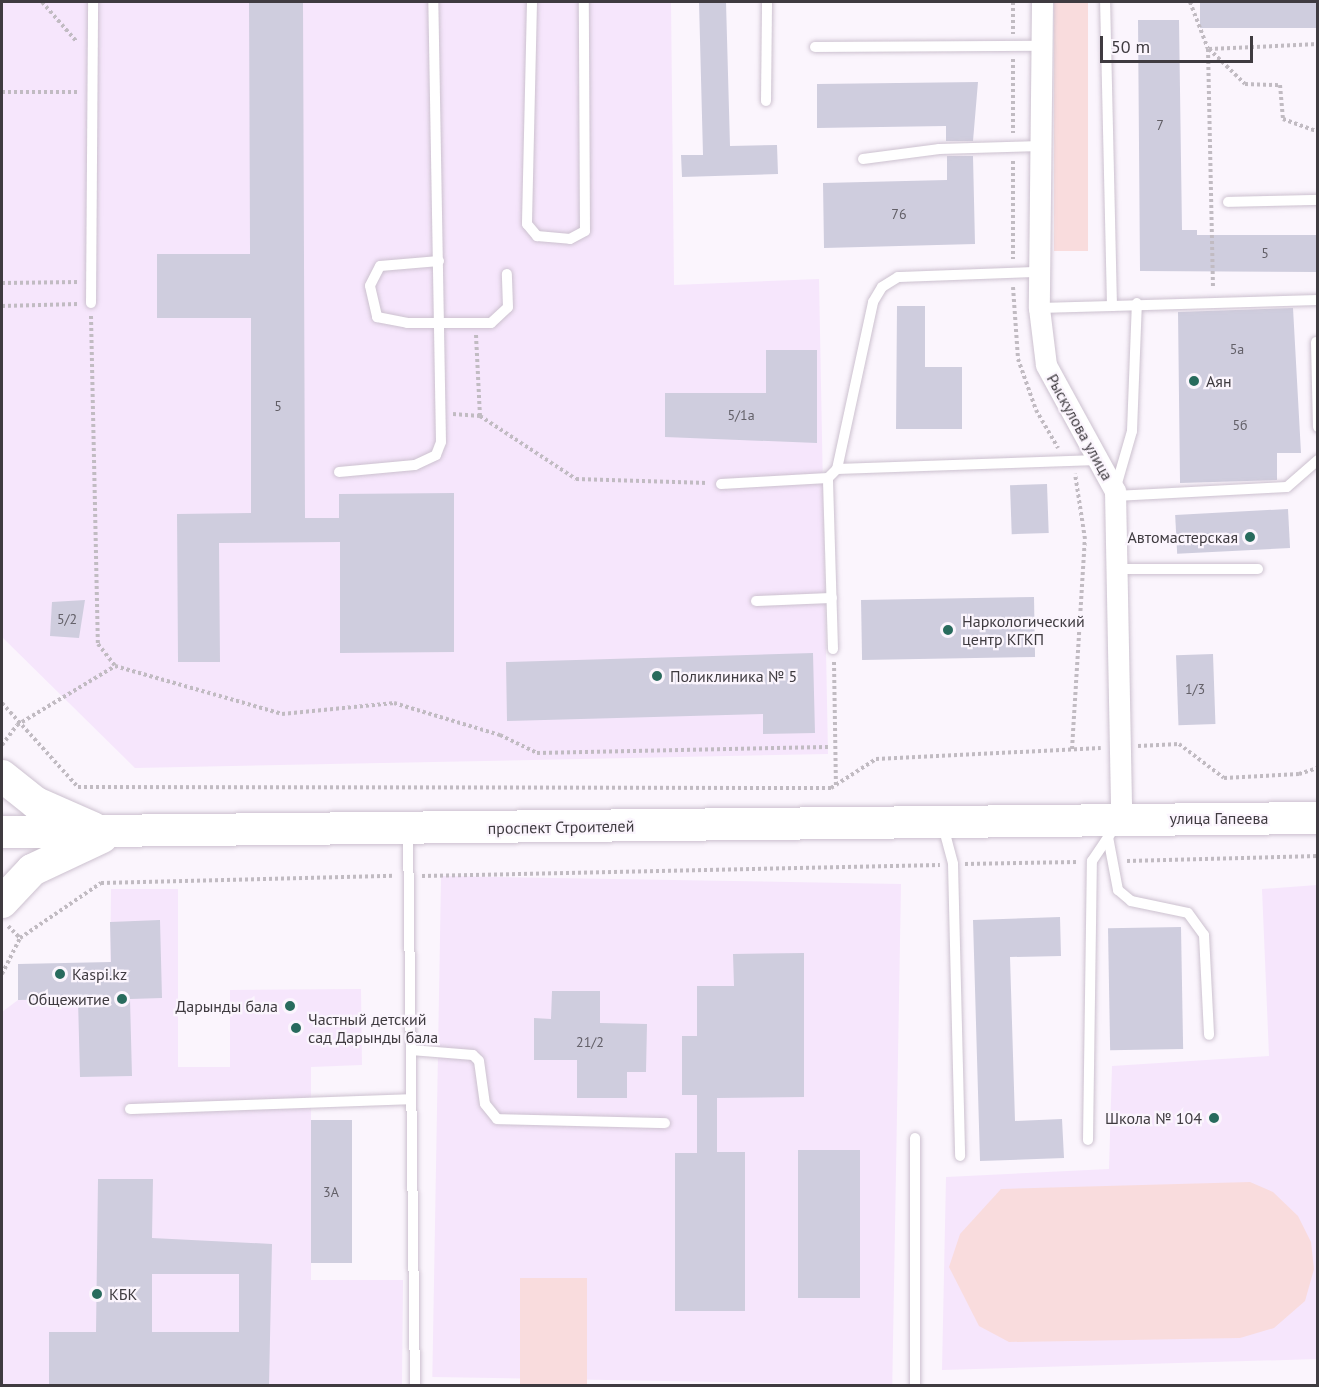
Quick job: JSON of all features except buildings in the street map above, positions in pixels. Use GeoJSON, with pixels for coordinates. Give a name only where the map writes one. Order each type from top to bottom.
{"type":"FeatureCollection","features":[{"type":"Feature","properties":{"kind":"main road"},"geometry":{"type":"LineString","coordinates":[[2,776],[36,803],[108,834]]}},
{"type":"Feature","properties":{"kind":"main road","name":"улица Гапеева"},"geometry":{"type":"LineString","coordinates":[[1115,827],[1317,818]]}},
{"type":"Feature","properties":{"kind":"main road","name":"проспект Строителей"},"geometry":{"type":"LineString","coordinates":[[2,832],[108,834],[941,820],[1115,827]]}},
{"type":"Feature","properties":{"kind":"main road"},"geometry":{"type":"LineString","coordinates":[[2,902],[32,870],[108,834]]}},
{"type":"Feature","properties":{"kind":"street","name":"Рыскулова улица"},"geometry":{"type":"LineString","coordinates":[[1042,2],[1041,146],[1036,272],[1039,308],[1046,365],[1115,493],[1114,569],[1118,747],[1115,827]]}},
{"type":"Feature","properties":{"kind":"lane"},"geometry":{"type":"LineString","coordinates":[[91,303],[93,2]]}},
{"type":"Feature","properties":{"kind":"lane"},"geometry":{"type":"LineString","coordinates":[[339,472],[415,465],[436,455],[441,413],[441,324],[434,2]]}},
{"type":"Feature","properties":{"kind":"lane"},"geometry":{"type":"LineString","coordinates":[[532,2],[527,224],[537,237],[570,239],[585,231],[584,2]]}},
{"type":"Feature","properties":{"kind":"lane"},"geometry":{"type":"LineString","coordinates":[[766,101],[767,2]]}},
{"type":"Feature","properties":{"kind":"lane"},"geometry":{"type":"LineString","coordinates":[[1106,2],[1113,306]]}},
{"type":"Feature","properties":{"kind":"lane"},"geometry":{"type":"LineString","coordinates":[[814,47],[1042,46]]}},
{"type":"Feature","properties":{"kind":"lane"},"geometry":{"type":"LineString","coordinates":[[863,159],[939,149],[1041,146]]}},
{"type":"Feature","properties":{"kind":"lane"},"geometry":{"type":"LineString","coordinates":[[1228,202],[1317,200]]}},
{"type":"Feature","properties":{"kind":"lane"},"geometry":{"type":"LineString","coordinates":[[439,261],[380,266],[370,286],[373,309],[384,321],[475,324],[503,318],[507,274]]}},
{"type":"Feature","properties":{"kind":"lane"},"geometry":{"type":"LineString","coordinates":[[721,484],[828,478],[837,469],[863,336],[882,287],[898,278],[1036,272]]}},
{"type":"Feature","properties":{"kind":"lane"},"geometry":{"type":"LineString","coordinates":[[1039,308],[1137,303],[1317,300]]}},
{"type":"Feature","properties":{"kind":"lane"},"geometry":{"type":"LineString","coordinates":[[1137,303],[1132,431],[1115,493],[1287,487],[1317,460]]}},
{"type":"Feature","properties":{"kind":"lane"},"geometry":{"type":"LineString","coordinates":[[1316,342],[1317,427]]}},
{"type":"Feature","properties":{"kind":"lane"},"geometry":{"type":"LineString","coordinates":[[837,469],[1098,460]]}},
{"type":"Feature","properties":{"kind":"lane"},"geometry":{"type":"LineString","coordinates":[[828,478],[833,649]]}},
{"type":"Feature","properties":{"kind":"lane"},"geometry":{"type":"LineString","coordinates":[[1114,569],[1258,569]]}},
{"type":"Feature","properties":{"kind":"lane"},"geometry":{"type":"LineString","coordinates":[[756,601],[832,598]]}},
{"type":"Feature","properties":{"kind":"lane"},"geometry":{"type":"LineString","coordinates":[[941,820],[953,864],[960,1156]]}},
{"type":"Feature","properties":{"kind":"lane"},"geometry":{"type":"LineString","coordinates":[[1115,827],[1112,861],[1118,890],[1131,902],[1188,913],[1197,922],[1204,935],[1209,1035]]}},
{"type":"Feature","properties":{"kind":"lane"},"geometry":{"type":"LineString","coordinates":[[1088,1140],[1092,861],[1115,827]]}},
{"type":"Feature","properties":{"kind":"lane"},"geometry":{"type":"LineString","coordinates":[[408,830],[415,1386]]}},
{"type":"Feature","properties":{"kind":"lane"},"geometry":{"type":"LineString","coordinates":[[411,1050],[473,1054],[479,1061],[484,1104],[497,1119],[665,1123]]}},
{"type":"Feature","properties":{"kind":"lane"},"geometry":{"type":"LineString","coordinates":[[130,1109],[411,1099]]}},
{"type":"Feature","properties":{"kind":"lane"},"geometry":{"type":"LineString","coordinates":[[915,1138],[915,1386]]}},
{"type":"Feature","properties":{"kind":"path"},"geometry":{"type":"LineString","coordinates":[[42,2],[92,59]]}},
{"type":"Feature","properties":{"kind":"path"},"geometry":{"type":"LineString","coordinates":[[1190,2],[1208,49],[1213,302]]}},
{"type":"Feature","properties":{"kind":"path"},"geometry":{"type":"LineString","coordinates":[[1208,49],[1317,44]]}},
{"type":"Feature","properties":{"kind":"path"},"geometry":{"type":"LineString","coordinates":[[1208,49],[1245,84],[1280,85],[1283,119],[1317,132]]}},
{"type":"Feature","properties":{"kind":"path"},"geometry":{"type":"LineString","coordinates":[[2,92],[92,92]]}},
{"type":"Feature","properties":{"kind":"path"},"geometry":{"type":"LineString","coordinates":[[2,283],[91,282]]}},
{"type":"Feature","properties":{"kind":"path"},"geometry":{"type":"LineString","coordinates":[[2,306],[91,303],[98,644],[115,666],[282,714],[394,703],[500,735],[537,753],[828,747]]}},
{"type":"Feature","properties":{"kind":"path"},"geometry":{"type":"LineString","coordinates":[[475,324],[480,416]]}},
{"type":"Feature","properties":{"kind":"path"},"geometry":{"type":"LineString","coordinates":[[441,413],[480,416],[576,479],[721,484]]}},
{"type":"Feature","properties":{"kind":"path"},"geometry":{"type":"LineString","coordinates":[[833,649],[836,785]]}},
{"type":"Feature","properties":{"kind":"path"},"geometry":{"type":"LineString","coordinates":[[1072,749],[1078,649]]}},
{"type":"Feature","properties":{"kind":"path"},"geometry":{"type":"LineString","coordinates":[[2,745],[17,725],[115,666]]}},
{"type":"Feature","properties":{"kind":"path"},"geometry":{"type":"LineString","coordinates":[[2,703],[17,725],[78,787],[836,785],[876,759],[1179,744],[1224,778],[1299,774],[1317,768]]}},
{"type":"Feature","properties":{"kind":"path"},"geometry":{"type":"LineString","coordinates":[[1112,861],[1317,856]]}},
{"type":"Feature","properties":{"kind":"path"},"geometry":{"type":"LineString","coordinates":[[2,974],[20,938],[101,883],[1092,861]]}},
{"type":"Feature","properties":{"kind":"path"},"geometry":{"type":"LineString","coordinates":[[2,920],[20,938]]}},
{"type":"Feature","properties":{"kind":"shaded area"},"geometry":{"type":"Polygon","coordinates":[[[2,2],[671,2],[674,285],[819,279],[828,754],[135,768],[2,637],[2,2]]]}},
{"type":"Feature","properties":{"kind":"shaded area"},"geometry":{"type":"Polygon","coordinates":[[[1054,2],[1088,2],[1088,251],[1054,251],[1054,2]]]}},
{"type":"Feature","properties":{"kind":"shaded area"},"geometry":{"type":"Polygon","coordinates":[[[441,876],[901,884],[892,1385],[432,1377],[441,876]]]}},
{"type":"Feature","properties":{"kind":"shaded area","name":"Школа № 104"},"geometry":{"type":"Polygon","coordinates":[[[1317,885],[1317,1359],[942,1370],[946,1177],[1109,1169],[1112,1066],[1269,1056],[1262,889],[1317,885]]]}},
{"type":"Feature","properties":{"kind":"shaded area"},"geometry":{"type":"Polygon","coordinates":[[[111,889],[178,889],[178,1067],[230,1067],[230,990],[361,989],[362,1065],[311,1067],[311,1280],[403,1280],[402,1385],[2,1385],[2,1012],[18,1000],[110,998],[111,889]]]}},
{"type":"Feature","properties":{"kind":"shaded area"},"geometry":{"type":"Polygon","coordinates":[[[1250,1182],[1273,1192],[1298,1216],[1311,1242],[1314,1269],[1305,1301],[1274,1328],[1240,1338],[1009,1342],[979,1326],[949,1267],[960,1234],[1001,1189],[1250,1182]]]}},
{"type":"Feature","properties":{"kind":"shaded area"},"geometry":{"type":"Polygon","coordinates":[[[520,1278],[587,1278],[587,1385],[520,1385],[520,1278]]]}},
{"type":"Feature","properties":{"kind":"place","name":"Аян"},"geometry":{"type":"Point","coordinates":[1194,381]}},
{"type":"Feature","properties":{"kind":"place","name":"Автомастерская"},"geometry":{"type":"Point","coordinates":[1250,537]}},
{"type":"Feature","properties":{"kind":"place","name":"Наркологический центр КГКП"},"geometry":{"type":"Point","coordinates":[948,630]}},
{"type":"Feature","properties":{"kind":"place","name":"Поликлиника № 5"},"geometry":{"type":"Point","coordinates":[657,676]}},
{"type":"Feature","properties":{"kind":"place","name":"Kaspi.kz"},"geometry":{"type":"Point","coordinates":[60,974]}},
{"type":"Feature","properties":{"kind":"place","name":"Общежитие"},"geometry":{"type":"Point","coordinates":[122,999]}},
{"type":"Feature","properties":{"kind":"place","name":"Дарынды бала"},"geometry":{"type":"Point","coordinates":[290,1006]}},
{"type":"Feature","properties":{"kind":"place","name":"Частный детский сад Дарынды бала"},"geometry":{"type":"Point","coordinates":[296,1028]}},
{"type":"Feature","properties":{"kind":"place","name":"Школа № 104"},"geometry":{"type":"Point","coordinates":[1214,1118]}},
{"type":"Feature","properties":{"kind":"place","name":"КБК"},"geometry":{"type":"Point","coordinates":[97,1294]}}]}
